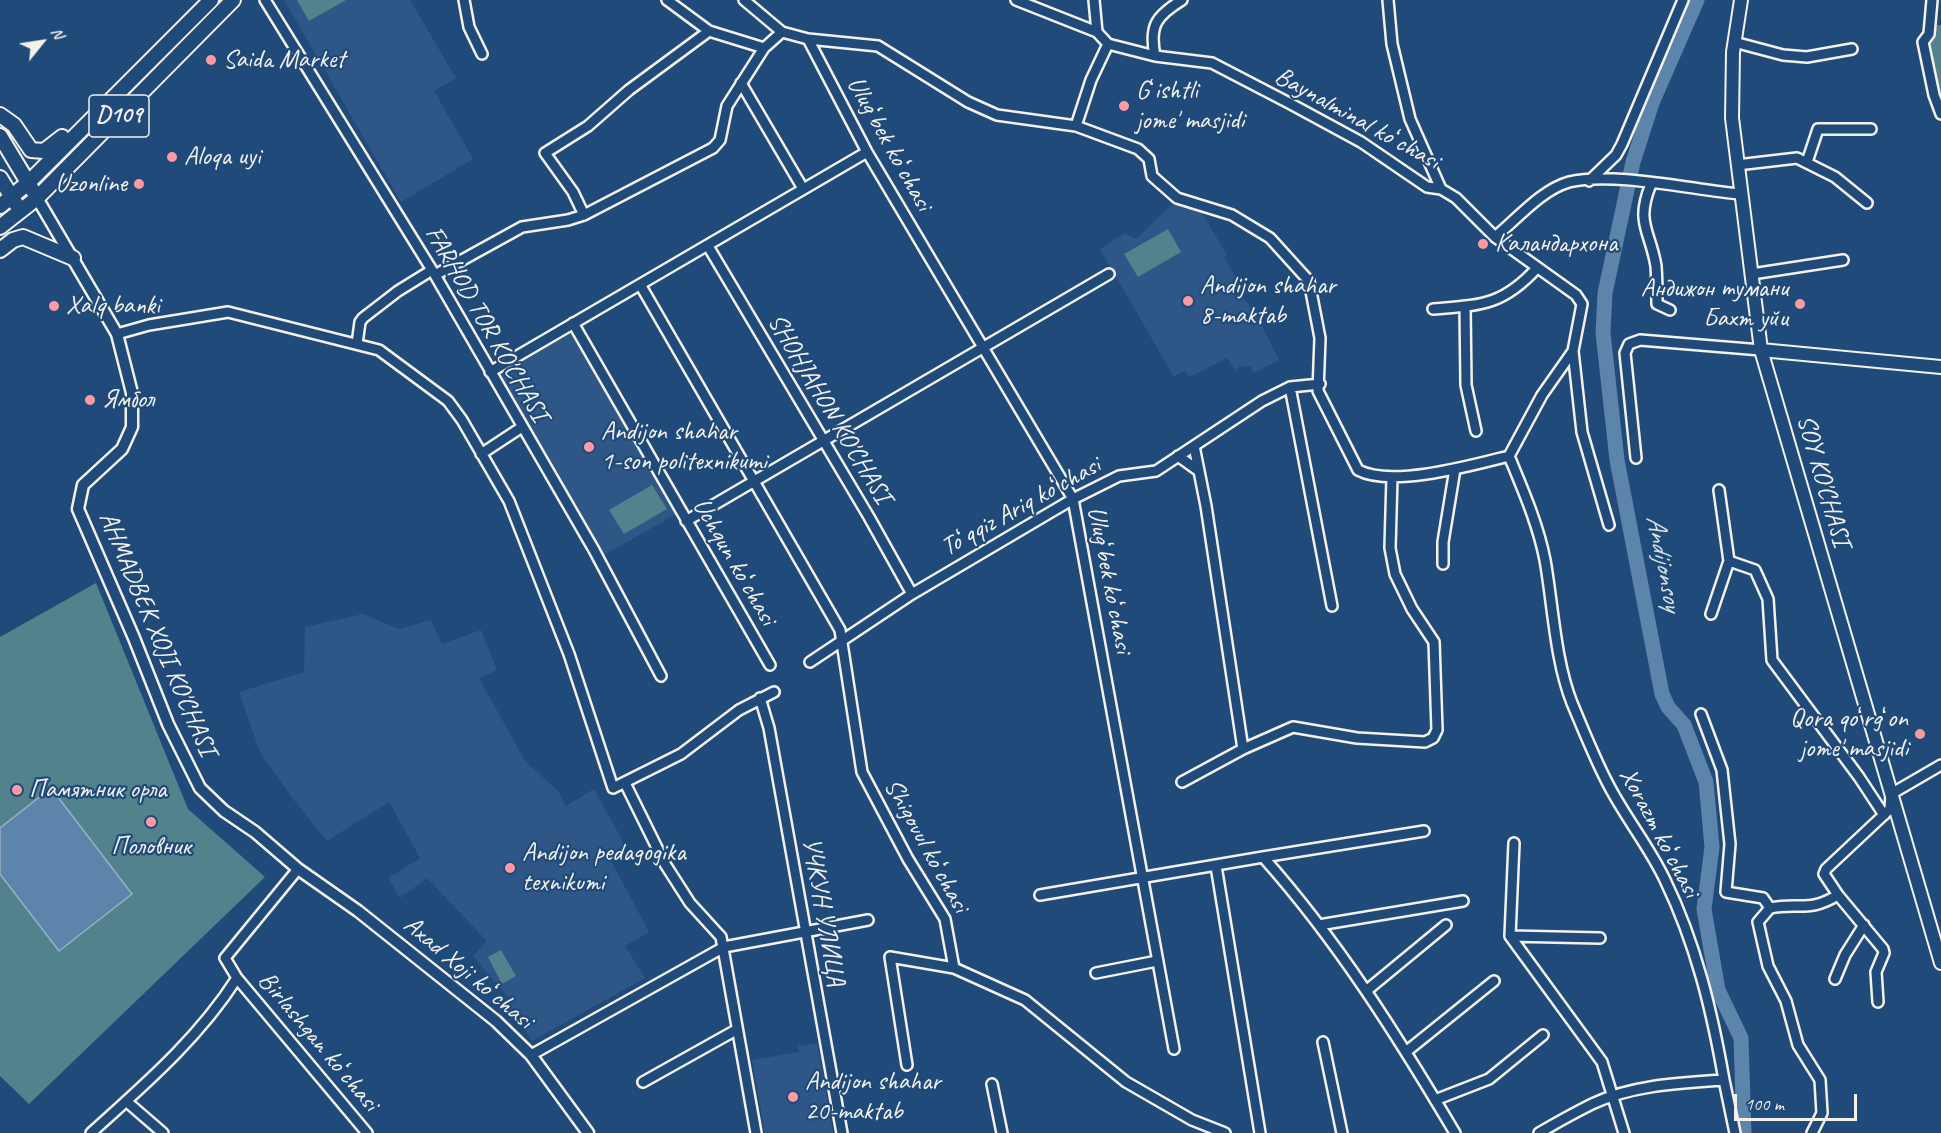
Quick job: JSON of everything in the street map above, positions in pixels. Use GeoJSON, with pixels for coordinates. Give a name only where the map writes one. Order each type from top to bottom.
{"type":"FeatureCollection","features":[{"type":"Feature","properties":{"kind":"main road","name":"D109"},"geometry":{"type":"LineString","coordinates":[[0,227],[28,183],[211,0]]}},
{"type":"Feature","properties":{"kind":"main road","name":"D109"},"geometry":{"type":"LineString","coordinates":[[18,202],[233,0]]}},
{"type":"Feature","properties":{"kind":"main road","name":"SOY KO'CHASI"},"geometry":{"type":"LineString","coordinates":[[1741,0],[1734,42],[1732,118],[1761,350],[1941,963]]}},
{"type":"Feature","properties":{"kind":"main road"},"geometry":{"type":"LineString","coordinates":[[0,115],[14,125],[31,150],[41,152],[55,143],[90,108],[117,94]]}},
{"type":"Feature","properties":{"kind":"main road"},"geometry":{"type":"LineString","coordinates":[[0,136],[28,183],[18,202],[0,178]]}},
{"type":"Feature","properties":{"kind":"main road"},"geometry":{"type":"LineString","coordinates":[[0,250],[13,240],[23,237],[73,258]]}},
{"type":"Feature","properties":{"kind":"main road"},"geometry":{"type":"LineString","coordinates":[[1761,350],[1941,367]]}},
{"type":"Feature","properties":{"kind":"street","name":"FARHOD TOR KO'CHASI"},"geometry":{"type":"LineString","coordinates":[[265,0],[433,272],[594,550],[661,676]]}},
{"type":"Feature","properties":{"kind":"street"},"geometry":{"type":"LineString","coordinates":[[464,0],[469,27],[482,54]]}},
{"type":"Feature","properties":{"kind":"street"},"geometry":{"type":"LineString","coordinates":[[667,0],[709,31],[764,48]]}},
{"type":"Feature","properties":{"kind":"street"},"geometry":{"type":"LineString","coordinates":[[744,0],[782,32],[808,39],[878,46],[968,102],[997,115],[1076,126],[1138,149],[1149,159],[1152,176],[1177,198],[1232,214],[1270,238],[1310,281],[1320,338],[1318,391],[1358,470],[1366,474],[1392,477],[1455,469],[1509,456],[1542,395],[1573,351]]}},
{"type":"Feature","properties":{"kind":"street"},"geometry":{"type":"LineString","coordinates":[[1016,0],[1097,32],[1108,44],[1091,80],[1076,126]]}},
{"type":"Feature","properties":{"kind":"street"},"geometry":{"type":"LineString","coordinates":[[1094,0],[1097,32]]}},
{"type":"Feature","properties":{"kind":"street"},"geometry":{"type":"LineString","coordinates":[[1155,56],[1151,35],[1154,24],[1167,10],[1182,0]]}},
{"type":"Feature","properties":{"kind":"street"},"geometry":{"type":"LineString","coordinates":[[1388,0],[1392,44],[1410,119],[1442,189]]}},
{"type":"Feature","properties":{"kind":"street"},"geometry":{"type":"LineString","coordinates":[[1589,181],[1616,155],[1623,144],[1683,0]]}},
{"type":"Feature","properties":{"kind":"street"},"geometry":{"type":"LineString","coordinates":[[1932,0],[1929,34],[1923,42],[1934,95],[1941,114]]}},
{"type":"Feature","properties":{"kind":"street"},"geometry":{"type":"LineString","coordinates":[[584,215],[573,192],[545,153],[588,126],[629,90],[709,31]]}},
{"type":"Feature","properties":{"kind":"street"},"geometry":{"type":"LineString","coordinates":[[357,345],[360,322],[363,318],[398,291],[522,227],[568,220],[584,215],[713,148],[720,140],[726,106],[764,48],[782,32]]}},
{"type":"Feature","properties":{"kind":"street","name":"Ulugʻbek koʻchasi"},"geometry":{"type":"LineString","coordinates":[[808,39],[867,152],[1073,499],[1089,576],[1141,878],[1174,1050]]}},
{"type":"Feature","properties":{"kind":"street"},"geometry":{"type":"LineString","coordinates":[[1734,42],[1791,56],[1807,57],[1852,49]]}},
{"type":"Feature","properties":{"kind":"street","name":"Baynalminal koʻchasi"},"geometry":{"type":"LineString","coordinates":[[1108,44],[1155,56],[1212,63],[1361,142],[1427,187],[1442,189],[1455,198],[1495,237],[1576,295],[1582,304],[1573,351]]}},
{"type":"Feature","properties":{"kind":"street"},"geometry":{"type":"LineString","coordinates":[[741,83],[802,187]]}},
{"type":"Feature","properties":{"kind":"street"},"geometry":{"type":"LineString","coordinates":[[1807,162],[1818,129],[1871,129]]}},
{"type":"Feature","properties":{"kind":"street"},"geometry":{"type":"LineString","coordinates":[[490,372],[641,286],[802,187],[867,152]]}},
{"type":"Feature","properties":{"kind":"street"},"geometry":{"type":"LineString","coordinates":[[1737,165],[1797,158],[1835,177],[1867,203]]}},
{"type":"Feature","properties":{"kind":"street"},"geometry":{"type":"LineString","coordinates":[[1495,237],[1543,196],[1569,183],[1611,180],[1740,194]]}},
{"type":"Feature","properties":{"kind":"street"},"geometry":{"type":"LineString","coordinates":[[1648,183],[1642,218],[1655,264],[1657,304],[1670,310]]}},
{"type":"Feature","properties":{"kind":"street","name":"AHMADBEK XOJI KO'CHASI"},"geometry":{"type":"LineString","coordinates":[[18,202],[73,258],[117,334],[132,393],[132,427],[123,449],[83,485],[78,509],[134,638],[168,724],[200,788],[224,812],[255,832],[298,869]]}},
{"type":"Feature","properties":{"kind":"street","name":"SHOHJAHON KO'CHASI"},"geometry":{"type":"LineString","coordinates":[[708,246],[912,594]]}},
{"type":"Feature","properties":{"kind":"street"},"geometry":{"type":"LineString","coordinates":[[1752,274],[1843,260]]}},
{"type":"Feature","properties":{"kind":"street"},"geometry":{"type":"LineString","coordinates":[[1432,309],[1492,302],[1509,294],[1537,268]]}},
{"type":"Feature","properties":{"kind":"street"},"geometry":{"type":"LineString","coordinates":[[686,520],[1109,274]]}},
{"type":"Feature","properties":{"kind":"street","name":"Shigovul koʻchasi"},"geometry":{"type":"LineString","coordinates":[[641,286],[840,630],[840,644],[862,772],[908,859],[945,919],[954,968]]}},
{"type":"Feature","properties":{"kind":"street"},"geometry":{"type":"LineString","coordinates":[[1465,306],[1466,385],[1476,431]]}},
{"type":"Feature","properties":{"kind":"street"},"geometry":{"type":"LineString","coordinates":[[117,334],[149,325],[228,312],[379,351],[448,401],[508,501],[529,549],[569,654],[611,785],[616,788],[681,754],[740,710],[774,692]]}},
{"type":"Feature","properties":{"kind":"street","name":"Uchqun koʻchasi"},"geometry":{"type":"LineString","coordinates":[[573,323],[770,665]]}},
{"type":"Feature","properties":{"kind":"street"},"geometry":{"type":"LineString","coordinates":[[1636,458],[1625,353],[1629,344],[1640,340],[1761,350]]}},
{"type":"Feature","properties":{"kind":"street"},"geometry":{"type":"LineString","coordinates":[[1573,351],[1582,432],[1610,525]]}},
{"type":"Feature","properties":{"kind":"street","name":"Toʻqqiz Ariq koʻchasi"},"geometry":{"type":"LineString","coordinates":[[810,662],[912,594],[1073,499],[1119,476],[1153,472],[1262,401],[1290,387],[1320,384]]}},
{"type":"Feature","properties":{"kind":"street"},"geometry":{"type":"LineString","coordinates":[[1290,387],[1332,606]]}},
{"type":"Feature","properties":{"kind":"street"},"geometry":{"type":"LineString","coordinates":[[481,454],[522,427]]}},
{"type":"Feature","properties":{"kind":"street"},"geometry":{"type":"LineString","coordinates":[[1194,446],[1244,749]]}},
{"type":"Feature","properties":{"kind":"street"},"geometry":{"type":"LineString","coordinates":[[1178,456],[1199,471]]}},
{"type":"Feature","properties":{"kind":"street","name":"Xorazm koʻchasi"},"geometry":{"type":"LineString","coordinates":[[1509,456],[1529,506],[1544,557],[1558,643],[1571,700],[1607,782],[1664,878],[1702,974],[1735,1133]]}},
{"type":"Feature","properties":{"kind":"street"},"geometry":{"type":"LineString","coordinates":[[1443,564],[1443,542],[1455,469]]}},
{"type":"Feature","properties":{"kind":"street"},"geometry":{"type":"LineString","coordinates":[[1182,783],[1244,749],[1293,728],[1357,738],[1425,742],[1433,738],[1437,730],[1434,642],[1412,609],[1395,574],[1390,548],[1392,477]]}},
{"type":"Feature","properties":{"kind":"street"},"geometry":{"type":"LineString","coordinates":[[1711,615],[1729,561],[1719,490]]}},
{"type":"Feature","properties":{"kind":"street"},"geometry":{"type":"LineString","coordinates":[[1729,561],[1755,570],[1768,599],[1772,660],[1860,777],[1884,815]]}},
{"type":"Feature","properties":{"kind":"street","name":"УЧКУН УЛИЦА"},"geometry":{"type":"LineString","coordinates":[[760,698],[769,728],[842,1133]]}},
{"type":"Feature","properties":{"kind":"street"},"geometry":{"type":"LineString","coordinates":[[1701,714],[1722,770],[1730,844],[1726,892],[1763,898],[1770,908]]}},
{"type":"Feature","properties":{"kind":"street"},"geometry":{"type":"LineString","coordinates":[[1878,1002],[1876,972],[1884,952],[1824,874],[1890,809],[1892,794],[1941,765]]}},
{"type":"Feature","properties":{"kind":"street"},"geometry":{"type":"LineString","coordinates":[[626,783],[664,864],[690,903],[721,937],[756,1133]]}},
{"type":"Feature","properties":{"kind":"street"},"geometry":{"type":"LineString","coordinates":[[1040,895],[1425,831]]}},
{"type":"Feature","properties":{"kind":"street"},"geometry":{"type":"LineString","coordinates":[[1514,843],[1510,936],[1602,1062],[1624,1133]]}},
{"type":"Feature","properties":{"kind":"street"},"geometry":{"type":"LineString","coordinates":[[1263,857],[1303,903],[1366,991],[1407,1051],[1455,1133]]}},
{"type":"Feature","properties":{"kind":"street"},"geometry":{"type":"LineString","coordinates":[[1216,866],[1260,1133]]}},
{"type":"Feature","properties":{"kind":"street","name":"Birlashgan koʻchasi"},"geometry":{"type":"LineString","coordinates":[[298,869],[225,958],[237,978],[367,1133]]}},
{"type":"Feature","properties":{"kind":"street","name":"Axad Xoji koʻchasi"},"geometry":{"type":"LineString","coordinates":[[298,869],[358,911],[482,1010],[531,1055],[588,1133]]}},
{"type":"Feature","properties":{"kind":"street"},"geometry":{"type":"LineString","coordinates":[[1812,1133],[1822,1113],[1820,1080],[1798,1045],[1786,1001],[1768,966],[1758,922],[1770,908],[1807,908],[1822,905],[1838,895]]}},
{"type":"Feature","properties":{"kind":"street"},"geometry":{"type":"LineString","coordinates":[[1319,926],[1463,901]]}},
{"type":"Feature","properties":{"kind":"street"},"geometry":{"type":"LineString","coordinates":[[531,1055],[724,947],[868,920]]}},
{"type":"Feature","properties":{"kind":"street"},"geometry":{"type":"LineString","coordinates":[[1366,991],[1446,925]]}},
{"type":"Feature","properties":{"kind":"street"},"geometry":{"type":"LineString","coordinates":[[1835,979],[1845,955],[1864,925]]}},
{"type":"Feature","properties":{"kind":"street"},"geometry":{"type":"LineString","coordinates":[[1510,936],[1600,938]]}},
{"type":"Feature","properties":{"kind":"street"},"geometry":{"type":"LineString","coordinates":[[907,1065],[890,957],[954,968],[1025,1000],[1126,1082],[1192,1120],[1225,1133]]}},
{"type":"Feature","properties":{"kind":"street"},"geometry":{"type":"LineString","coordinates":[[1096,973],[1157,961]]}},
{"type":"Feature","properties":{"kind":"street","name":"Birlashgan koʻchasi"},"geometry":{"type":"LineString","coordinates":[[91,1133],[188,1042],[217,1010],[237,978]]}},
{"type":"Feature","properties":{"kind":"street"},"geometry":{"type":"LineString","coordinates":[[1407,1051],[1494,981]]}},
{"type":"Feature","properties":{"kind":"street"},"geometry":{"type":"LineString","coordinates":[[643,1082],[736,1030]]}},
{"type":"Feature","properties":{"kind":"street"},"geometry":{"type":"LineString","coordinates":[[1435,1100],[1489,1079],[1543,1035]]}},
{"type":"Feature","properties":{"kind":"street"},"geometry":{"type":"LineString","coordinates":[[1323,1042],[1342,1133]]}},
{"type":"Feature","properties":{"kind":"street"},"geometry":{"type":"LineString","coordinates":[[1539,1133],[1594,1103],[1614,1097],[1662,1085],[1724,1080]]}},
{"type":"Feature","properties":{"kind":"street"},"geometry":{"type":"LineString","coordinates":[[992,1084],[1002,1133]]}},
{"type":"Feature","properties":{"kind":"street"},"geometry":{"type":"LineString","coordinates":[[126,1101],[163,1133]]}},
{"type":"Feature","properties":{"kind":"shaded area"},"geometry":{"type":"Polygon","coordinates":[[[284,0],[410,0],[456,78],[434,91],[473,159],[401,202],[284,0]]]}},
{"type":"Feature","properties":{"kind":"shaded area","name":"Andijon shahar 8-maktab"},"geometry":{"type":"Polygon","coordinates":[[[1178,202],[1199,208],[1227,255],[1224,257],[1239,282],[1235,285],[1258,318],[1279,360],[1254,373],[1250,365],[1245,367],[1242,365],[1235,370],[1227,358],[1190,377],[1184,371],[1174,377],[1100,249],[1125,233],[1136,239],[1168,208],[1178,202]]]}},
{"type":"Feature","properties":{"kind":"shaded area","name":"Andijon shahar 1-son politexnikumi"},"geometry":{"type":"Polygon","coordinates":[[[573,332],[678,513],[603,556],[497,374],[573,332]]]}},
{"type":"Feature","properties":{"kind":"shaded area","name":"Andijon pedagogika texnikumi"},"geometry":{"type":"Polygon","coordinates":[[[363,614],[399,629],[431,620],[442,644],[481,630],[497,670],[479,678],[525,761],[558,791],[566,806],[594,789],[625,845],[608,855],[649,932],[625,946],[645,978],[532,1041],[517,1015],[514,1017],[506,1003],[510,1000],[473,956],[487,941],[427,878],[400,898],[388,878],[420,858],[389,802],[327,841],[293,799],[260,752],[239,692],[304,672],[305,627],[363,614]]]}},
{"type":"Feature","properties":{"kind":"shaded area"},"geometry":{"type":"Polygon","coordinates":[[[51,788],[132,894],[59,951],[0,874],[0,828],[51,788]]]}},
{"type":"Feature","properties":{"kind":"shaded area","name":"Andijon shahar 20-maktab"},"geometry":{"type":"Polygon","coordinates":[[[817,1043],[833,1133],[765,1133],[752,1060],[799,1052],[798,1046],[817,1043]]]}},
{"type":"Feature","properties":{"kind":"green space"},"geometry":{"type":"Polygon","coordinates":[[[297,0],[346,0],[309,21],[297,0]]]}},
{"type":"Feature","properties":{"kind":"green space"},"geometry":{"type":"Polygon","coordinates":[[[1934,25],[1941,25],[1941,94],[1937,93],[1928,42],[1935,35],[1934,25]]]}},
{"type":"Feature","properties":{"kind":"green space"},"geometry":{"type":"Polygon","coordinates":[[[1168,229],[1181,252],[1138,277],[1124,254],[1168,229]]]}},
{"type":"Feature","properties":{"kind":"green space"},"geometry":{"type":"Polygon","coordinates":[[[652,485],[667,509],[624,534],[609,510],[652,485]]]}},
{"type":"Feature","properties":{"kind":"green space"},"geometry":{"type":"Polygon","coordinates":[[[96,583],[188,809],[265,877],[29,1104],[0,1076],[0,637],[96,583]]]}},
{"type":"Feature","properties":{"kind":"green space"},"geometry":{"type":"Polygon","coordinates":[[[501,950],[516,976],[502,984],[488,957],[501,950]]]}},
{"type":"Feature","properties":{"kind":"waterway","name":"Andijonsoy"},"geometry":{"type":"LineString","coordinates":[[1697,0],[1652,103],[1633,162],[1605,293],[1603,333],[1617,460],[1662,694],[1668,707],[1684,725],[1706,782],[1712,847],[1704,909],[1718,990],[1741,1038],[1744,1133]]}},
{"type":"Feature","properties":{"kind":"place","name":"Saida Market"},"geometry":{"type":"Point","coordinates":[211,60]}},
{"type":"Feature","properties":{"kind":"place","name":"Gʻishtli jome' masjidi"},"geometry":{"type":"Point","coordinates":[1124,106]}},
{"type":"Feature","properties":{"kind":"place","name":"Aloqa uyi"},"geometry":{"type":"Point","coordinates":[172,157]}},
{"type":"Feature","properties":{"kind":"place","name":"Uzonline"},"geometry":{"type":"Point","coordinates":[139,184]}},
{"type":"Feature","properties":{"kind":"place","name":"Каландархона"},"geometry":{"type":"Point","coordinates":[1483,244]}},
{"type":"Feature","properties":{"kind":"place","name":"Andijon shahar 8-maktab"},"geometry":{"type":"Point","coordinates":[1188,301]}},
{"type":"Feature","properties":{"kind":"place","name":"Андижон тумани Бахт уйи"},"geometry":{"type":"Point","coordinates":[1800,304]}},
{"type":"Feature","properties":{"kind":"place","name":"Xalq banki"},"geometry":{"type":"Point","coordinates":[54,306]}},
{"type":"Feature","properties":{"kind":"place","name":"Ямбол"},"geometry":{"type":"Point","coordinates":[90,400]}},
{"type":"Feature","properties":{"kind":"place","name":"Andijon shahar 1-son politexnikumi"},"geometry":{"type":"Point","coordinates":[589,447]}},
{"type":"Feature","properties":{"kind":"place","name":"Qora qoʻrgʻon jome' masjidi"},"geometry":{"type":"Point","coordinates":[1920,734]}},
{"type":"Feature","properties":{"kind":"place","name":"Памятник орла"},"geometry":{"type":"Point","coordinates":[17,790]}},
{"type":"Feature","properties":{"kind":"place","name":"Половник"},"geometry":{"type":"Point","coordinates":[151,822]}},
{"type":"Feature","properties":{"kind":"place","name":"Andijon pedagogika texnikumi"},"geometry":{"type":"Point","coordinates":[510,868]}},
{"type":"Feature","properties":{"kind":"place","name":"Andijon shahar 20-maktab"},"geometry":{"type":"Point","coordinates":[793,1097]}}]}
